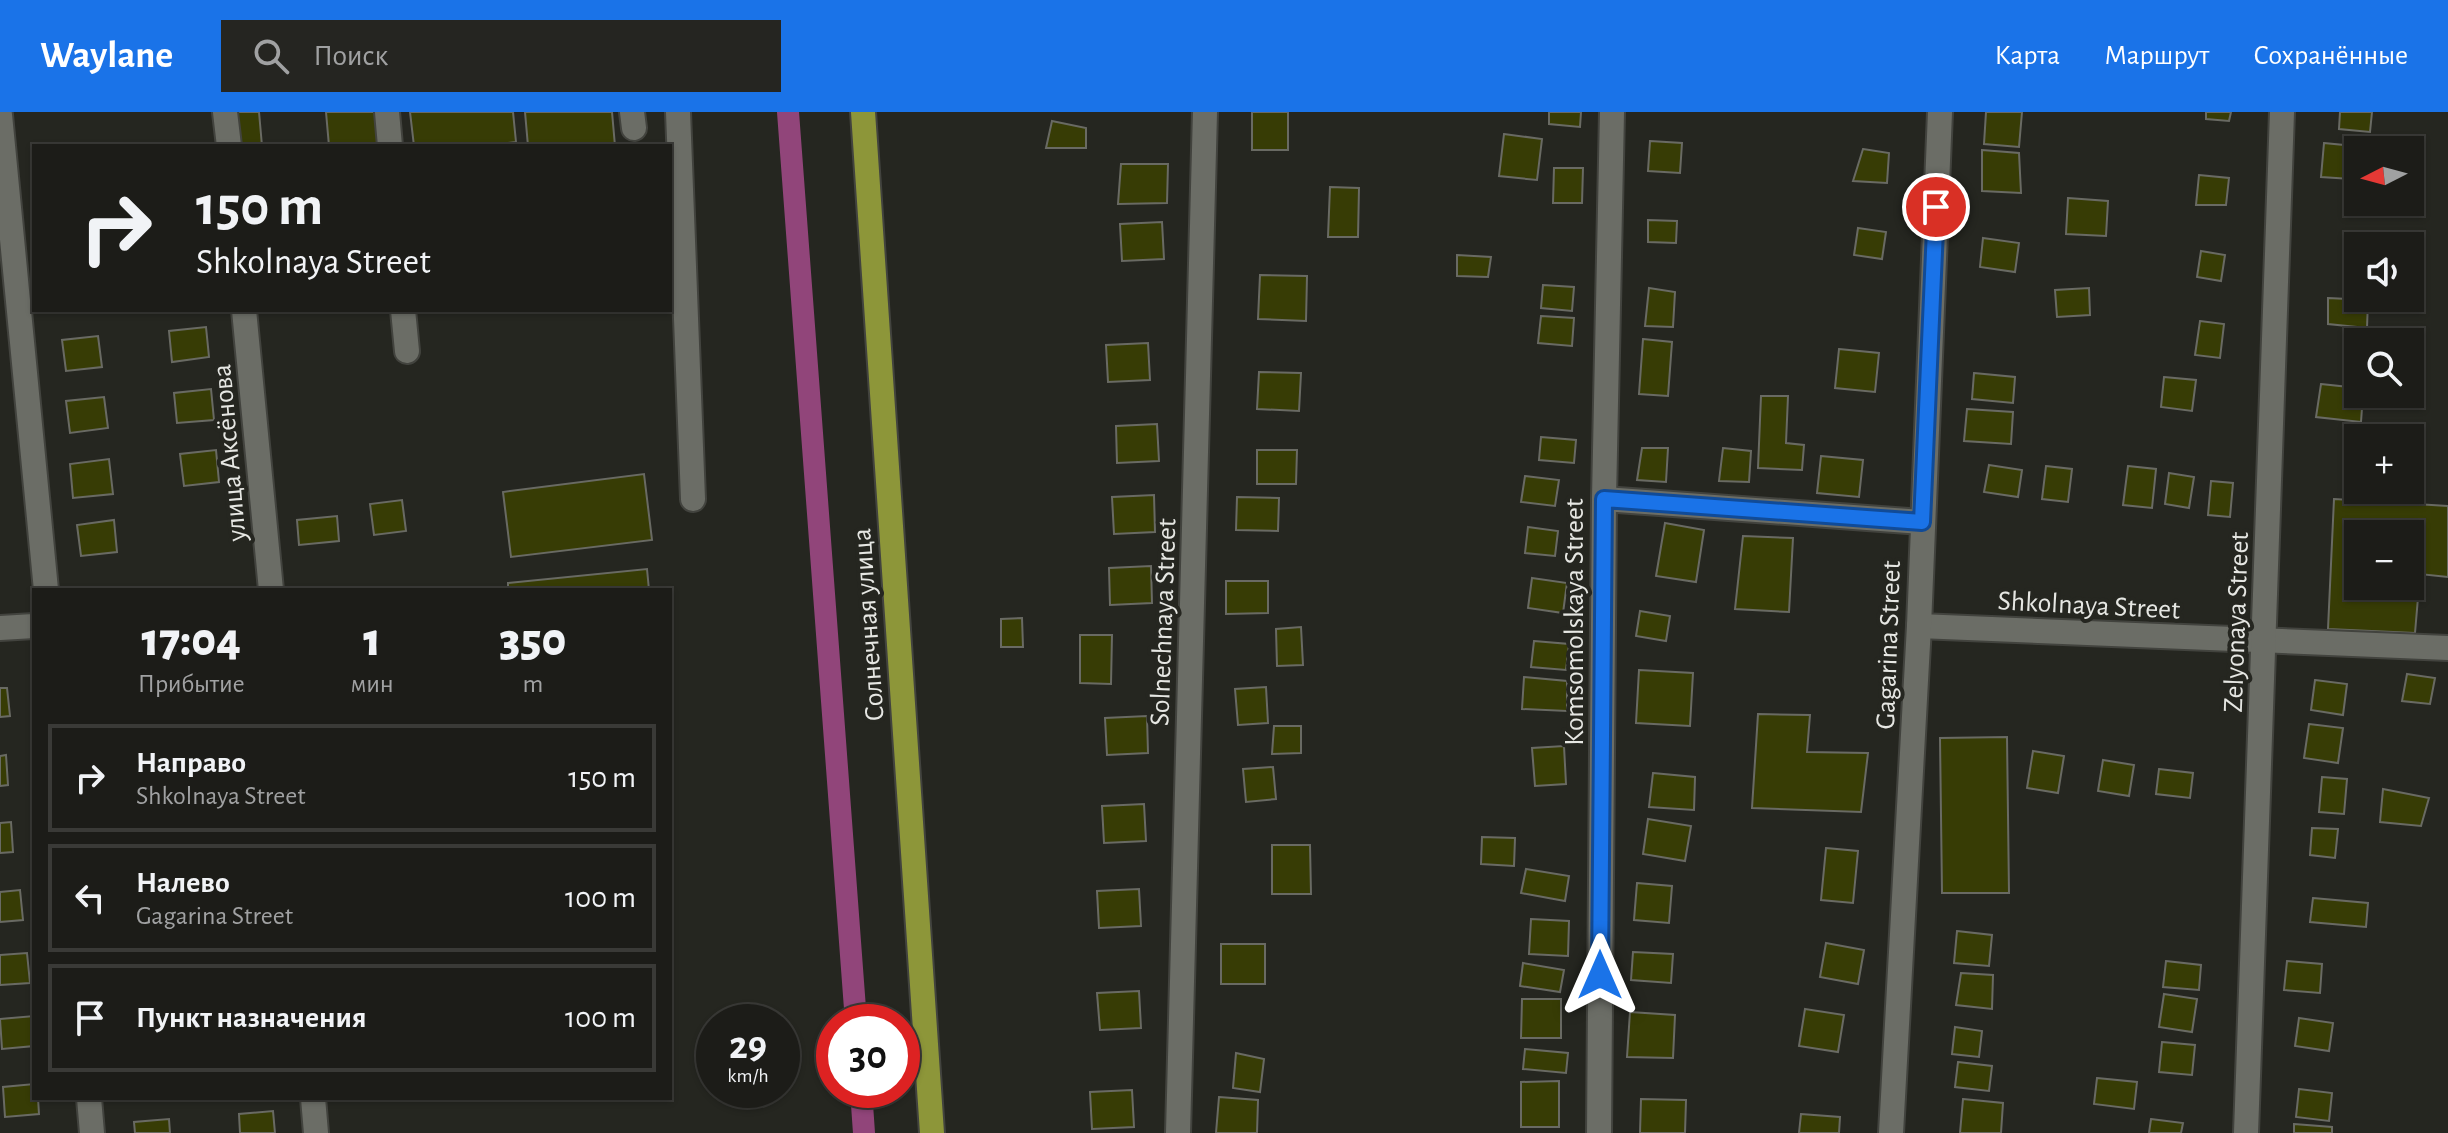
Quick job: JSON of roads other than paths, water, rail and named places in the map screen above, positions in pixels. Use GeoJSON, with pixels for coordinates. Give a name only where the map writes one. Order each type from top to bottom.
{"type":"FeatureCollection","features":[{"type":"Feature","properties":{"kind":"main road","name":"Солнечная улица"},"geometry":{"type":"LineString","coordinates":[[863,112],[932,1133]]}},
{"type":"Feature","properties":{"kind":"street"},"geometry":{"type":"LineString","coordinates":[[225,112],[229,144]]}},
{"type":"Feature","properties":{"kind":"street"},"geometry":{"type":"LineString","coordinates":[[387,112],[390,144]]}},
{"type":"Feature","properties":{"kind":"street"},"geometry":{"type":"LineString","coordinates":[[678,112],[693,499]]}},
{"type":"Feature","properties":{"kind":"street","name":"Solnechnaya Street"},"geometry":{"type":"LineString","coordinates":[[1178,1133],[1205,112]]}},
{"type":"Feature","properties":{"kind":"street","name":"Komsomolskaya Street"},"geometry":{"type":"LineString","coordinates":[[1599,1133],[1604,499],[1612,112]]}},
{"type":"Feature","properties":{"kind":"street","name":"Gagarina Street"},"geometry":{"type":"LineString","coordinates":[[1891,1133],[1919,626],[1940,112]]}},
{"type":"Feature","properties":{"kind":"street","name":"Zelyonaya Street"},"geometry":{"type":"LineString","coordinates":[[2246,1133],[2282,112]]}},
{"type":"Feature","properties":{"kind":"street"},"geometry":{"type":"LineString","coordinates":[[0,115],[46,588]]}},
{"type":"Feature","properties":{"kind":"street","name":"улица Аксёнова"},"geometry":{"type":"LineString","coordinates":[[244,312],[271,588]]}},
{"type":"Feature","properties":{"kind":"street"},"geometry":{"type":"LineString","coordinates":[[403,312],[407,351]]}},
{"type":"Feature","properties":{"kind":"street"},"geometry":{"type":"LineString","coordinates":[[1604,499],[1922,522]]}},
{"type":"Feature","properties":{"kind":"street"},"geometry":{"type":"LineString","coordinates":[[0,628],[32,626]]}},
{"type":"Feature","properties":{"kind":"street","name":"Shkolnaya Street"},"geometry":{"type":"LineString","coordinates":[[1919,626],[2448,648]]}},
{"type":"Feature","properties":{"kind":"street"},"geometry":{"type":"LineString","coordinates":[[89,1100],[92,1133]]}},
{"type":"Feature","properties":{"kind":"street"},"geometry":{"type":"LineString","coordinates":[[313,1100],[316,1133]]}},
{"type":"Feature","properties":{"kind":"waterway"},"geometry":{"type":"LineString","coordinates":[[788,112],[855,1004]]}},
{"type":"Feature","properties":{"kind":"waterway"},"geometry":{"type":"LineString","coordinates":[[862,1108],[864,1133]]}}]}
